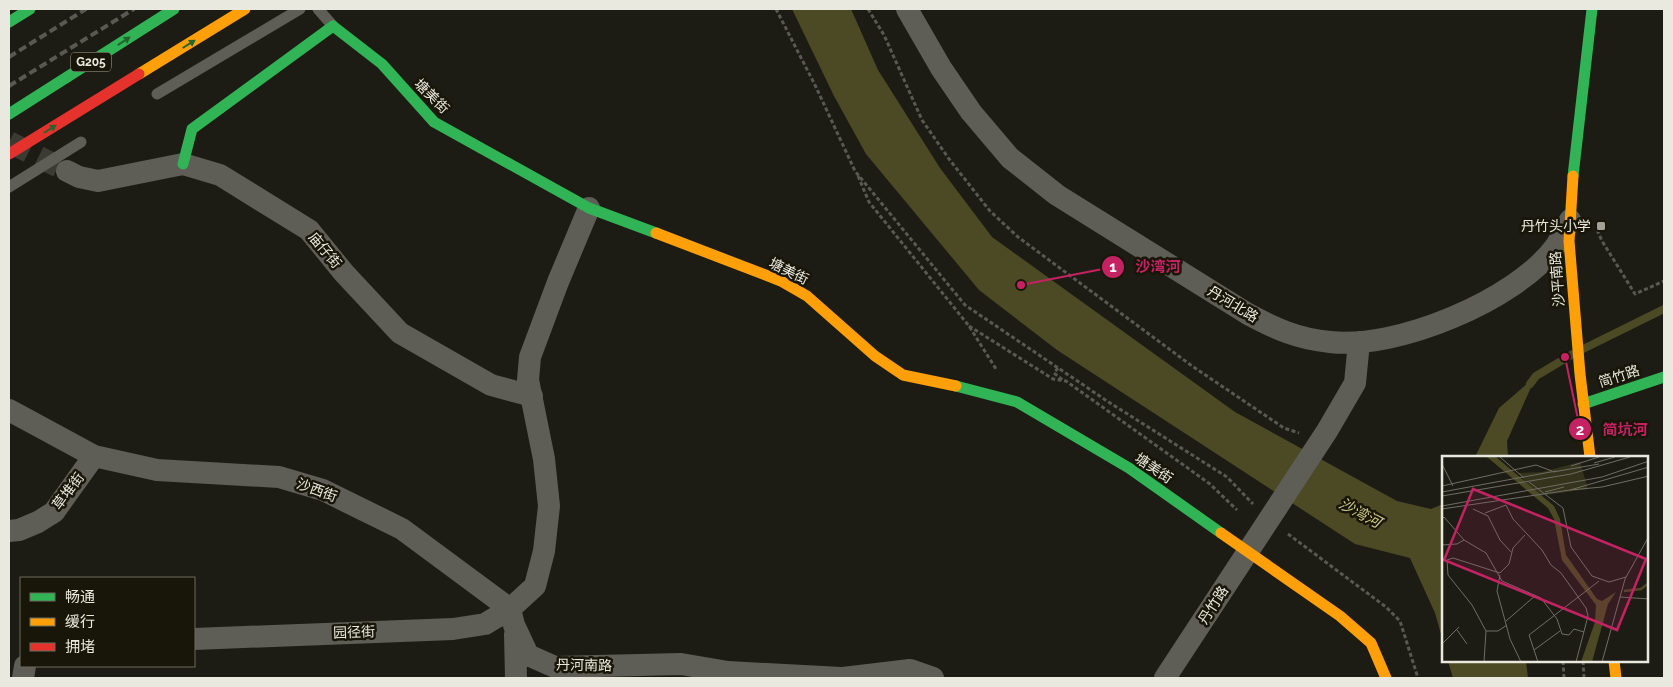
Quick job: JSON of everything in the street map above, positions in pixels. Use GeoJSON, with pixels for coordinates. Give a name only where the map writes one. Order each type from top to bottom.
{"type":"FeatureCollection","features":[{"type":"Feature","properties":{"kind":"main road"},"geometry":{"type":"LineString","coordinates":[[9,22],[30,9]]}},
{"type":"Feature","properties":{"kind":"main road","name":"G205"},"geometry":{"type":"LineString","coordinates":[[9,114],[174,9]]}},
{"type":"Feature","properties":{"kind":"main road"},"geometry":{"type":"LineString","coordinates":[[9,154],[246,9]]}},
{"type":"Feature","properties":{"kind":"main road","name":"沙平南路"},"geometry":{"type":"LineString","coordinates":[[1590,456],[1580,374],[1569,241],[1574,164],[1592,9]]}},
{"type":"Feature","properties":{"kind":"main road"},"geometry":{"type":"LineString","coordinates":[[183,164],[192,129],[333,26]]}},
{"type":"Feature","properties":{"kind":"main road","name":"塘美街"},"geometry":{"type":"LineString","coordinates":[[333,26],[382,64],[434,122],[589,208],[781,281],[807,296],[875,356],[903,375],[962,387],[1016,402],[1129,468],[1340,616],[1371,643],[1386,678]]}},
{"type":"Feature","properties":{"kind":"main road","name":"简竹路"},"geometry":{"type":"LineString","coordinates":[[1583,404],[1664,377]]}},
{"type":"Feature","properties":{"kind":"main road"},"geometry":{"type":"LineString","coordinates":[[1614,662],[1616,678]]}},
{"type":"Feature","properties":{"kind":"street","name":"丹河北路"},"geometry":{"type":"LineString","coordinates":[[907,9],[941,68],[971,112],[1010,158],[1057,195],[1248,314],[1280,331],[1332,343],[1359,342],[1392,338],[1444,322],[1478,306],[1508,288],[1534,268],[1555,247],[1571,212]]}},
{"type":"Feature","properties":{"kind":"street","name":"庙仔街"},"geometry":{"type":"LineString","coordinates":[[67,171],[79,177],[98,181],[183,164],[220,175],[309,230],[344,273],[400,333],[491,384],[532,396]]}},
{"type":"Feature","properties":{"kind":"street"},"geometry":{"type":"LineString","coordinates":[[516,678],[512,617],[535,586],[544,551],[549,506],[544,459],[528,380],[530,357],[558,282],[589,208]]}},
{"type":"Feature","properties":{"kind":"street"},"geometry":{"type":"LineString","coordinates":[[1327,431],[1355,383],[1359,342]]}},
{"type":"Feature","properties":{"kind":"street","name":"沙西街"},"geometry":{"type":"LineString","coordinates":[[9,410],[94,456],[157,470],[278,477],[323,490],[402,529],[512,617]]}},
{"type":"Feature","properties":{"kind":"street","name":"丹竹路"},"geometry":{"type":"LineString","coordinates":[[1165,678],[1327,431]]}},
{"type":"Feature","properties":{"kind":"street","name":"草堆街"},"geometry":{"type":"LineString","coordinates":[[9,531],[19,530],[38,522],[54,512],[94,456]]}},
{"type":"Feature","properties":{"kind":"street","name":"园径街"},"geometry":{"type":"LineString","coordinates":[[195,639],[453,629],[512,617]]}},
{"type":"Feature","properties":{"kind":"street","name":"丹河南路"},"geometry":{"type":"LineString","coordinates":[[512,617],[528,655],[556,667],[681,664],[728,672],[842,678],[884,676],[910,670],[933,678]]}},
{"type":"Feature","properties":{"kind":"lane"},"geometry":{"type":"LineString","coordinates":[[157,94],[300,9]]}},
{"type":"Feature","properties":{"kind":"lane"},"geometry":{"type":"LineString","coordinates":[[318,9],[333,26]]}},
{"type":"Feature","properties":{"kind":"lane"},"geometry":{"type":"LineString","coordinates":[[9,187],[81,142]]}},
{"type":"Feature","properties":{"kind":"path"},"geometry":{"type":"LineString","coordinates":[[776,9],[815,85],[869,202],[969,326],[1016,402]]}},
{"type":"Feature","properties":{"kind":"path"},"geometry":{"type":"LineString","coordinates":[[868,9],[884,35],[922,120],[990,211],[1018,237],[1192,366],[1284,428],[1298,433],[1327,431]]}},
{"type":"Feature","properties":{"kind":"path"},"geometry":{"type":"LineString","coordinates":[[855,171],[965,305],[1107,401],[1227,477],[1258,509]]}},
{"type":"Feature","properties":{"kind":"path"},"geometry":{"type":"LineString","coordinates":[[1571,212],[1588,212],[1602,241],[1635,294],[1664,281]]}},
{"type":"Feature","properties":{"kind":"path"},"geometry":{"type":"LineString","coordinates":[[969,326],[1053,379],[1066,382]]}},
{"type":"Feature","properties":{"kind":"path"},"geometry":{"type":"LineString","coordinates":[[1058,368],[1054,373],[1210,484],[1260,531]]}},
{"type":"Feature","properties":{"kind":"path"},"geometry":{"type":"LineString","coordinates":[[1285,532],[1386,606],[1400,621],[1418,678]]}},
{"type":"Feature","properties":{"kind":"path"},"geometry":{"type":"LineString","coordinates":[[1563,662],[1564,678]]}},
{"type":"Feature","properties":{"kind":"path"},"geometry":{"type":"LineString","coordinates":[[1583,662],[1584,678]]}},
{"type":"Feature","properties":{"kind":"water"},"geometry":{"type":"Polygon","coordinates":[[[792,9],[851,9],[878,70],[940,168],[992,237],[1235,412],[1397,501],[1431,509],[1442,504],[1442,638],[1435,613],[1410,558],[1355,544],[1057,350],[979,290],[866,154],[834,96],[792,9]]]}},
{"type":"Feature","properties":{"kind":"water"},"geometry":{"type":"Polygon","coordinates":[[[1536,376],[1507,441],[1508,456],[1475,456],[1499,408],[1536,376]]]}},
{"type":"Feature","properties":{"kind":"water"},"geometry":{"type":"Polygon","coordinates":[[[1448,662],[1526,662],[1528,678],[1453,678],[1448,662]]]}},
{"type":"Feature","properties":{"kind":"waterway"},"geometry":{"type":"LineString","coordinates":[[1583,349],[1664,309]]}},
{"type":"Feature","properties":{"kind":"waterway"},"geometry":{"type":"LineString","coordinates":[[1530,384],[1536,376],[1573,354]]}},
{"type":"Feature","properties":{"kind":"tunnel"},"geometry":{"type":"LineString","coordinates":[[9,142],[67,171]]}},
{"type":"Feature","properties":{"kind":"railway"},"geometry":{"type":"LineString","coordinates":[[9,57],[86,9]]}},
{"type":"Feature","properties":{"kind":"railway"},"geometry":{"type":"LineString","coordinates":[[9,86],[134,9]]}},
{"type":"Feature","properties":{"kind":"traffic: fast"},"geometry":{"type":"LineString","coordinates":[[9,22],[30,9]]}},
{"type":"Feature","properties":{"kind":"traffic: fast"},"geometry":{"type":"LineString","coordinates":[[9,114],[174,9]]}},
{"type":"Feature","properties":{"kind":"traffic: fast"},"geometry":{"type":"LineString","coordinates":[[1573,176],[1592,9]]}},
{"type":"Feature","properties":{"kind":"traffic: fast"},"geometry":{"type":"LineString","coordinates":[[183,164],[192,129],[333,26],[382,64],[434,122],[589,208],[656,233]]}},
{"type":"Feature","properties":{"kind":"traffic: fast"},"geometry":{"type":"LineString","coordinates":[[1583,404],[1664,377]]}},
{"type":"Feature","properties":{"kind":"traffic: fast"},"geometry":{"type":"LineString","coordinates":[[956,386],[1017,402],[1129,468],[1221,533]]}},
{"type":"Feature","properties":{"kind":"traffic: slow"},"geometry":{"type":"LineString","coordinates":[[139,74],[245,9]]}},
{"type":"Feature","properties":{"kind":"traffic: slow"},"geometry":{"type":"LineString","coordinates":[[1573,176],[1569,241],[1580,374],[1590,456]]}},
{"type":"Feature","properties":{"kind":"traffic: slow"},"geometry":{"type":"LineString","coordinates":[[656,233],[781,281],[807,296],[875,356],[903,375],[956,386]]}},
{"type":"Feature","properties":{"kind":"traffic: slow"},"geometry":{"type":"LineString","coordinates":[[1221,533],[1340,616],[1371,643],[1386,678]]}},
{"type":"Feature","properties":{"kind":"traffic: slow"},"geometry":{"type":"LineString","coordinates":[[1614,662],[1616,678]]}},
{"type":"Feature","properties":{"kind":"traffic: jam"},"geometry":{"type":"LineString","coordinates":[[9,154],[139,74]]}},
{"type":"Feature","properties":{"kind":"place","name":"丹竹头小学"},"geometry":{"type":"Point","coordinates":[1601,226]}},
{"type":"Feature","properties":{"kind":"place","name":"沙湾河"},"geometry":{"type":"Point","coordinates":[1021,285]}},
{"type":"Feature","properties":{"kind":"place","name":"简坑河"},"geometry":{"type":"Point","coordinates":[1565,357]}}]}
